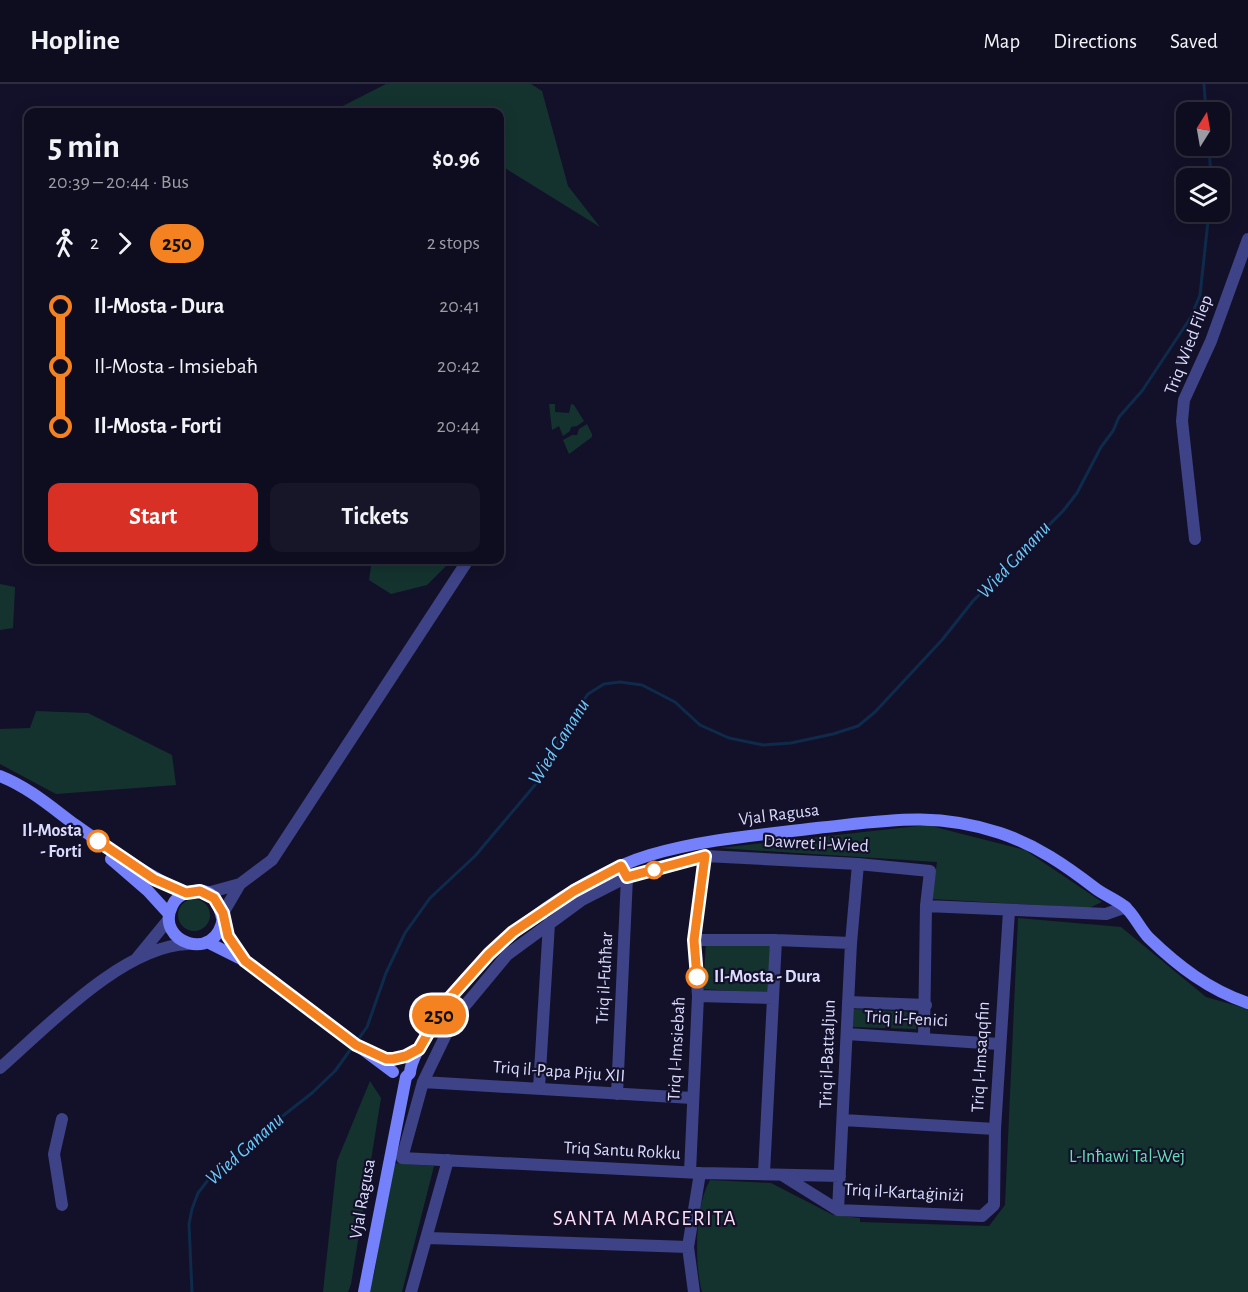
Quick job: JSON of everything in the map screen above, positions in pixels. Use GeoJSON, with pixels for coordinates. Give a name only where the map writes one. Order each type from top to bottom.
{"type":"FeatureCollection","features":[{"type":"Feature","properties":{"kind":"main road"},"geometry":{"type":"LineString","coordinates":[[0,776],[21,784],[117,855],[154,879],[186,893]]}},
{"type":"Feature","properties":{"kind":"main road"},"geometry":{"type":"LineString","coordinates":[[0,782],[20,790],[119,866],[148,891],[169,916],[176,936],[188,944],[207,942],[219,932],[223,915]]}},
{"type":"Feature","properties":{"kind":"main road","name":"Vjal Ragusa"},"geometry":{"type":"LineString","coordinates":[[364,1292],[405,1065],[446,1002],[489,954],[535,916],[574,891],[667,851],[722,840],[891,819],[936,819],[981,828],[1021,841],[1062,862],[1096,889],[1126,907],[1147,936],[1201,982],[1248,1003]]}},
{"type":"Feature","properties":{"kind":"main road"},"geometry":{"type":"LineString","coordinates":[[169,916],[175,901],[186,893],[200,891],[207,893],[214,898],[223,915],[228,936],[245,961]]}},
{"type":"Feature","properties":{"kind":"main road"},"geometry":{"type":"LineString","coordinates":[[207,942],[245,961],[356,1045],[380,1059],[405,1065]]}},
{"type":"Feature","properties":{"kind":"main road"},"geometry":{"type":"LineString","coordinates":[[380,1059],[399,1059],[405,1065]]}},
{"type":"Feature","properties":{"kind":"street","name":"Triq Wied Filep"},"geometry":{"type":"LineString","coordinates":[[1195,539],[1182,421],[1185,400],[1211,341],[1248,239]]}},
{"type":"Feature","properties":{"kind":"street"},"geometry":{"type":"LineString","coordinates":[[207,893],[240,884],[272,860],[465,564]]}},
{"type":"Feature","properties":{"kind":"street","name":"Dawret il-Wied"},"geometry":{"type":"LineString","coordinates":[[402,1158],[423,1082],[453,1020],[507,955],[624,871],[705,856],[858,864],[930,871],[926,906]]}},
{"type":"Feature","properties":{"kind":"street","name":"Triq l-Imsiebaħ"},"geometry":{"type":"LineString","coordinates":[[694,1292],[688,1246],[695,1173],[692,1098],[698,996],[694,940],[705,856]]}},
{"type":"Feature","properties":{"kind":"street","name":"Triq il-Battaljun"},"geometry":{"type":"LineString","coordinates":[[838,1210],[851,943],[858,864]]}},
{"type":"Feature","properties":{"kind":"street","name":"Triq il-Fuħħar"},"geometry":{"type":"LineString","coordinates":[[617,1094],[624,871]]}},
{"type":"Feature","properties":{"kind":"street"},"geometry":{"type":"LineString","coordinates":[[223,915],[240,884]]}},
{"type":"Feature","properties":{"kind":"street"},"geometry":{"type":"LineString","coordinates":[[924,1037],[926,906],[1106,914],[1126,907]]}},
{"type":"Feature","properties":{"kind":"street","name":"Triq l-Imsaqqfin"},"geometry":{"type":"LineString","coordinates":[[994,1205],[999,1044],[1009,911]]}},
{"type":"Feature","properties":{"kind":"street"},"geometry":{"type":"LineString","coordinates":[[137,959],[169,916]]}},
{"type":"Feature","properties":{"kind":"street"},"geometry":{"type":"LineString","coordinates":[[539,1088],[549,923]]}},
{"type":"Feature","properties":{"kind":"street"},"geometry":{"type":"LineString","coordinates":[[694,940],[851,943]]}},
{"type":"Feature","properties":{"kind":"street"},"geometry":{"type":"LineString","coordinates":[[764,1173],[776,940]]}},
{"type":"Feature","properties":{"kind":"street"},"geometry":{"type":"LineString","coordinates":[[0,1068],[85,993],[137,959],[173,944],[188,944]]}},
{"type":"Feature","properties":{"kind":"street"},"geometry":{"type":"LineString","coordinates":[[698,996],[773,998]]}},
{"type":"Feature","properties":{"kind":"street"},"geometry":{"type":"LineString","coordinates":[[848,1002],[926,1005]]}},
{"type":"Feature","properties":{"kind":"street","name":"Triq il-Fenici"},"geometry":{"type":"LineString","coordinates":[[847,1034],[924,1037],[999,1044]]}},
{"type":"Feature","properties":{"kind":"street","name":"Triq il-Papa Piju XII"},"geometry":{"type":"LineString","coordinates":[[423,1082],[692,1098]]}},
{"type":"Feature","properties":{"kind":"street"},"geometry":{"type":"LineString","coordinates":[[62,1119],[54,1154],[62,1204]]}},
{"type":"Feature","properties":{"kind":"street"},"geometry":{"type":"LineString","coordinates":[[843,1120],[995,1129]]}},
{"type":"Feature","properties":{"kind":"street","name":"Triq Santu Rokku"},"geometry":{"type":"LineString","coordinates":[[402,1158],[695,1173],[840,1176]]}},
{"type":"Feature","properties":{"kind":"street"},"geometry":{"type":"LineString","coordinates":[[411,1292],[448,1160]]}},
{"type":"Feature","properties":{"kind":"street","name":"Triq il-Kartaġiniżi"},"geometry":{"type":"LineString","coordinates":[[781,1175],[838,1210],[982,1216],[994,1205]]}},
{"type":"Feature","properties":{"kind":"street"},"geometry":{"type":"LineString","coordinates":[[428,1238],[688,1246]]}},
{"type":"Feature","properties":{"kind":"green space"},"geometry":{"type":"Polygon","coordinates":[[[386,84],[531,84],[542,91],[568,186],[600,227],[504,167],[504,108],[339,108],[386,84]]]}},
{"type":"Feature","properties":{"kind":"green space"},"geometry":{"type":"Polygon","coordinates":[[[549,404],[555,404],[555,412],[569,413],[571,404],[574,405],[584,421],[571,427],[570,431],[563,436],[559,426],[552,430],[549,404]]]}},
{"type":"Feature","properties":{"kind":"green space"},"geometry":{"type":"Polygon","coordinates":[[[587,424],[592,437],[569,454],[563,440],[577,435],[579,429],[587,424]]]}},
{"type":"Feature","properties":{"kind":"green space"},"geometry":{"type":"Polygon","coordinates":[[[371,564],[448,564],[427,585],[391,594],[369,580],[371,564]]]}},
{"type":"Feature","properties":{"kind":"green space"},"geometry":{"type":"Polygon","coordinates":[[[0,584],[15,587],[13,628],[0,630],[0,584]]]}},
{"type":"Feature","properties":{"kind":"green space"},"geometry":{"type":"Polygon","coordinates":[[[36,711],[88,713],[172,755],[176,785],[56,794],[0,764],[0,729],[30,728],[36,711]]]}},
{"type":"Feature","properties":{"kind":"green space"},"geometry":{"type":"Polygon","coordinates":[[[927,825],[1025,850],[1102,902],[1089,908],[932,899],[937,862],[719,848],[927,825]]]}},
{"type":"Feature","properties":{"kind":"green space"},"geometry":{"type":"Polygon","coordinates":[[[194,899],[206,903],[210,915],[206,927],[194,931],[182,927],[178,915],[182,903],[194,899]]]}},
{"type":"Feature","properties":{"kind":"green space","name":"L-Inħawi Tal-Wej"},"geometry":{"type":"Polygon","coordinates":[[[1018,918],[1121,927],[1206,997],[1248,1009],[1248,1292],[702,1292],[699,1280],[697,1235],[701,1205],[710,1180],[771,1183],[833,1215],[860,1218],[860,1222],[989,1226],[1005,1205],[1018,918]]]}},
{"type":"Feature","properties":{"kind":"green space"},"geometry":{"type":"Polygon","coordinates":[[[706,943],[770,946],[768,993],[703,989],[706,943]]]}},
{"type":"Feature","properties":{"kind":"green space"},"geometry":{"type":"Polygon","coordinates":[[[853,1009],[917,1012],[916,1029],[853,1027],[853,1009]]]}},
{"type":"Feature","properties":{"kind":"green space"},"geometry":{"type":"Polygon","coordinates":[[[370,1081],[381,1098],[351,1284],[348,1292],[323,1292],[337,1161],[370,1081]]]}},
{"type":"Feature","properties":{"kind":"green space"},"geometry":{"type":"Polygon","coordinates":[[[393,1163],[434,1166],[402,1292],[368,1292],[374,1275],[393,1163]]]}},
{"type":"Feature","properties":{"kind":"waterway"},"geometry":{"type":"LineString","coordinates":[[1204,84],[1205,102]]}},
{"type":"Feature","properties":{"kind":"waterway"},"geometry":{"type":"LineString","coordinates":[[1210,156],[1210,168]]}},
{"type":"Feature","properties":{"kind":"waterway","name":"Wied Gananu"},"geometry":{"type":"LineString","coordinates":[[357,1041],[367,1027],[386,973],[405,933],[430,898],[475,856],[535,785],[571,718],[588,694],[604,684],[620,682],[642,685],[675,702],[700,725],[729,738],[763,745],[791,743],[833,734],[858,726],[875,712],[942,640],[973,601],[1063,511],[1077,493],[1119,417],[1142,391],[1191,317],[1200,295],[1208,222]]}},
{"type":"Feature","properties":{"kind":"waterway","name":"Wied Gananu"},"geometry":{"type":"LineString","coordinates":[[192,1292],[189,1224],[198,1193],[215,1171],[262,1139],[275,1122],[312,1093],[335,1071],[353,1046]]}},
{"type":"Feature","properties":{"kind":"bus line","name":"250"},"geometry":{"type":"LineString","coordinates":[[98,841],[154,879],[186,893],[200,891],[214,898],[223,913],[228,936],[245,961],[356,1045],[386,1059],[399,1059],[419,1049],[446,1002],[489,954],[513,932],[574,891],[621,866],[627,877],[705,856],[694,940],[697,977]]}},
{"type":"Feature","properties":{"kind":"place","name":"Il-Mosta - Forti"},"geometry":{"type":"Point","coordinates":[98,841]}},
{"type":"Feature","properties":{"kind":"place","name":"Il-Mosta - Dura"},"geometry":{"type":"Point","coordinates":[697,977]}},
{"type":"Feature","properties":{"kind":"district","name":"SANTA MARGERITA"},"geometry":{"type":"Point","coordinates":[645,1218]}}]}
